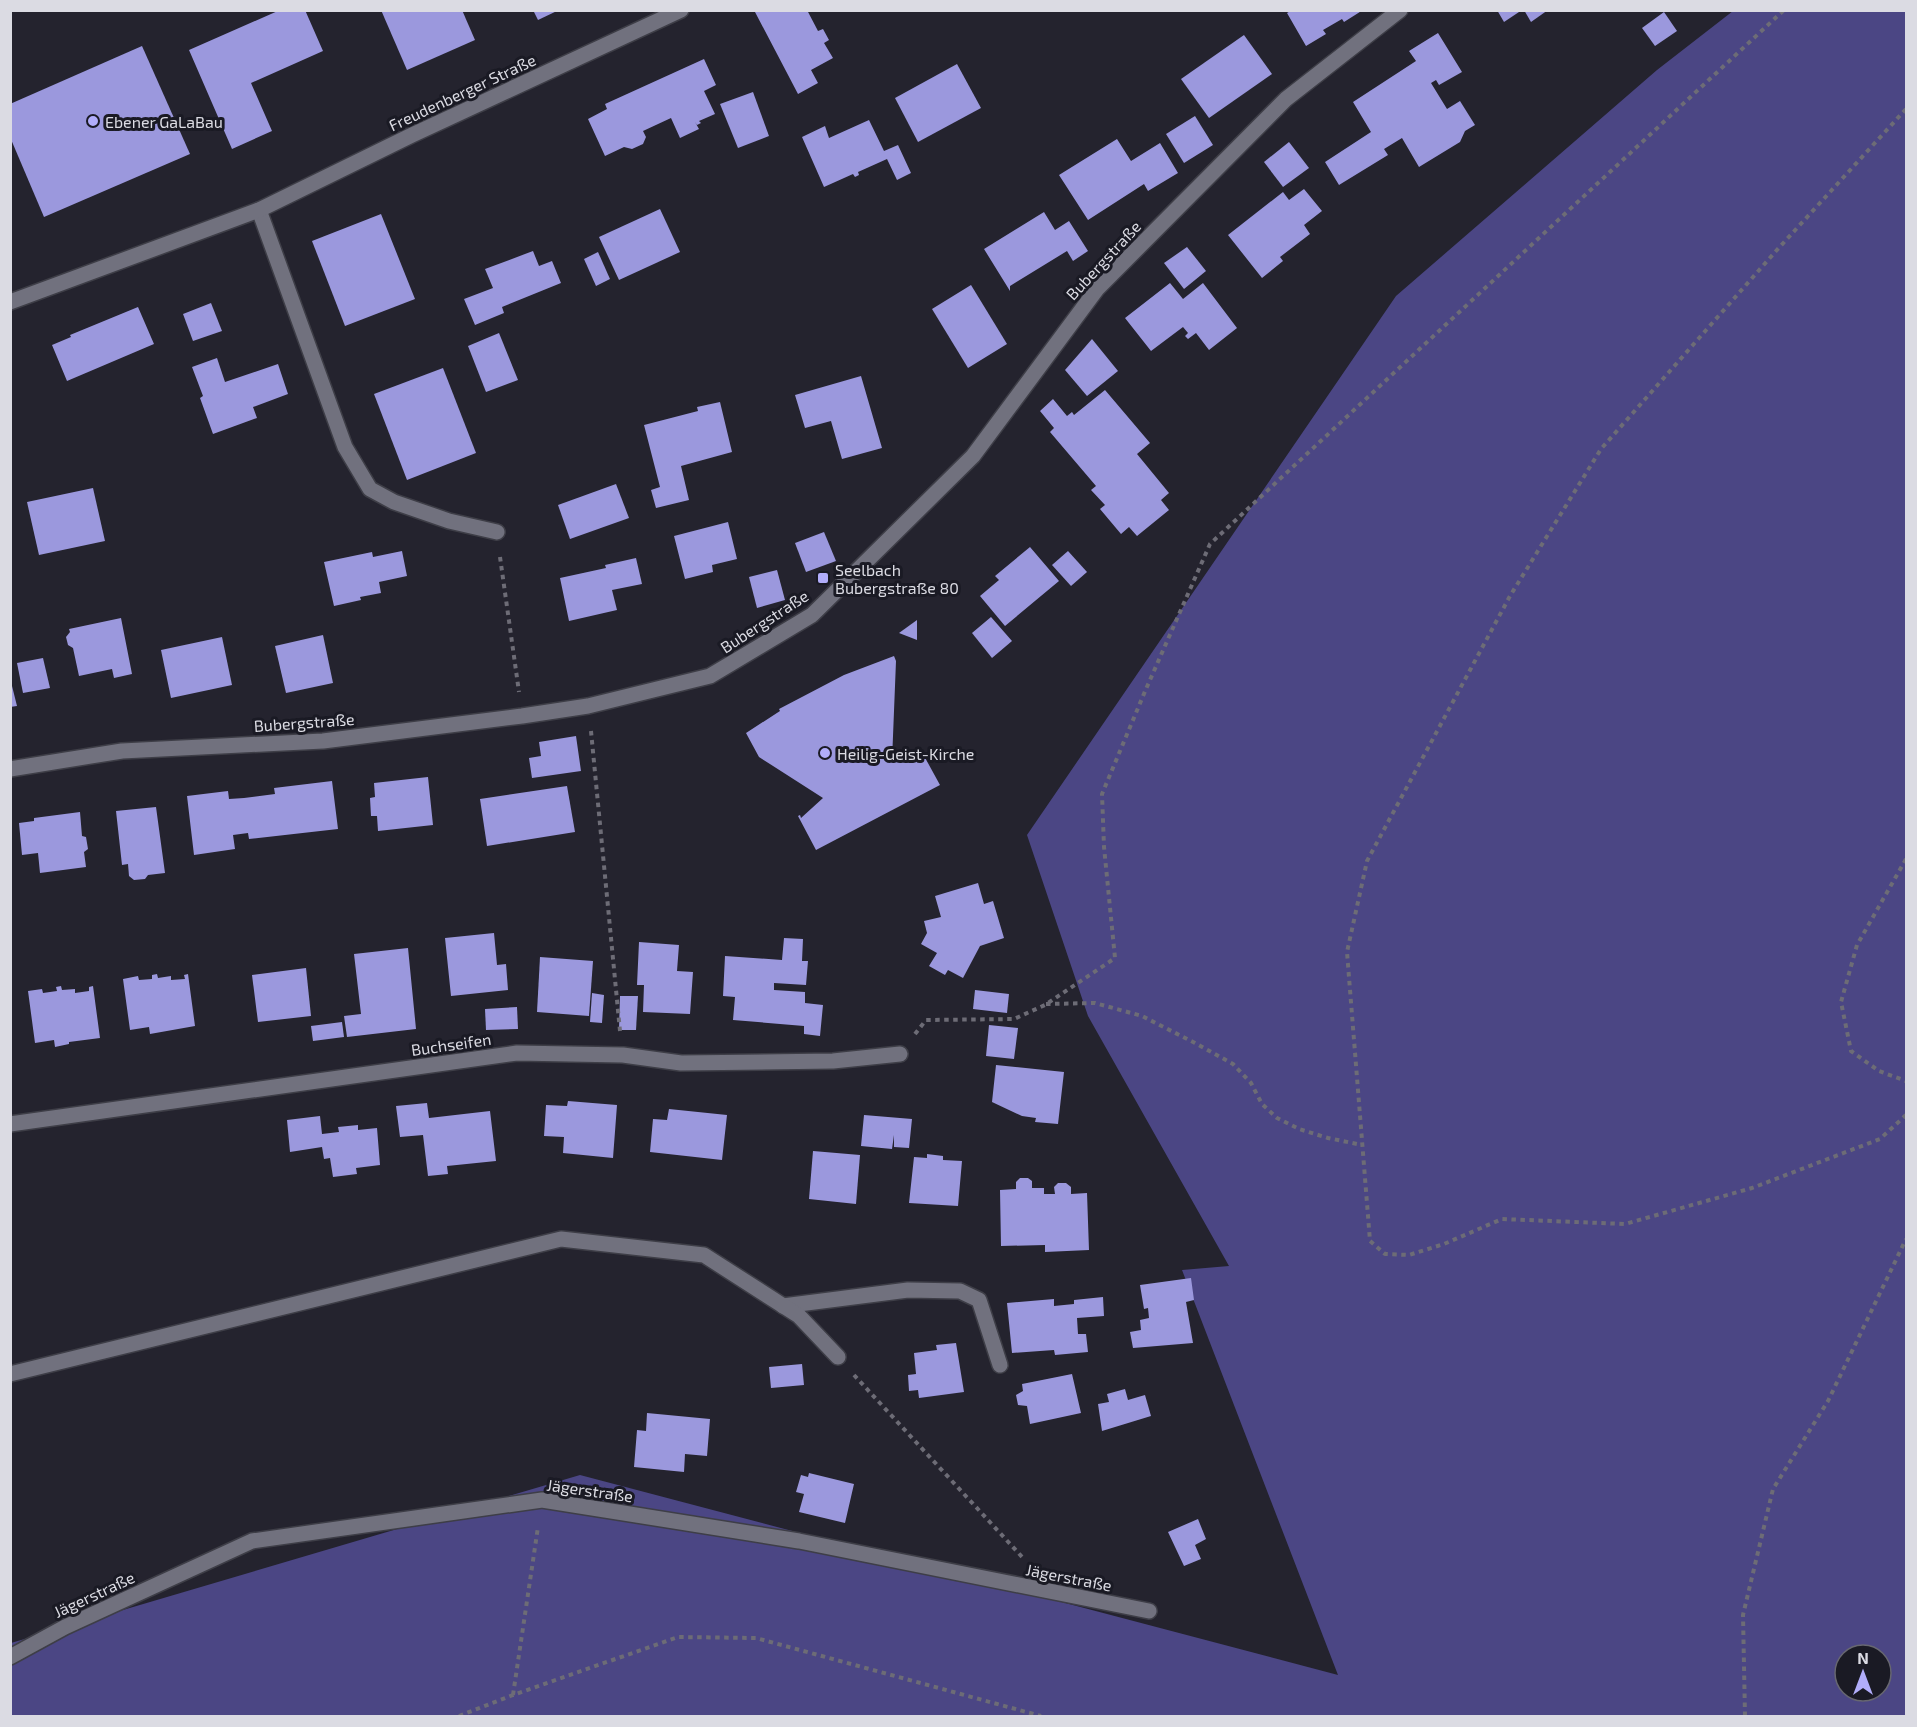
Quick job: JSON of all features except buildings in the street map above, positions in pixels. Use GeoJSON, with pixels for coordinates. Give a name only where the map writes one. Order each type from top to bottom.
{"type":"FeatureCollection","features":[{"type":"Feature","properties":{"kind":"street","name":"Freudenberger Straße"},"geometry":{"type":"LineString","coordinates":[[10,302],[260,210],[412,135],[681,10]]}},
{"type":"Feature","properties":{"kind":"street","name":"Bubergstraße"},"geometry":{"type":"LineString","coordinates":[[10,769],[122,751],[323,741],[522,716],[588,706],[710,676],[812,615],[973,456],[1097,289],[1286,99],[1400,10]]}},
{"type":"Feature","properties":{"kind":"street"},"geometry":{"type":"LineString","coordinates":[[260,210],[345,447],[370,489],[394,502],[449,521],[497,532]]}},
{"type":"Feature","properties":{"kind":"street","name":"Buchseifen"},"geometry":{"type":"LineString","coordinates":[[10,1124],[517,1053],[623,1055],[693,1062],[833,1061],[900,1054]]}},
{"type":"Feature","properties":{"kind":"street"},"geometry":{"type":"LineString","coordinates":[[10,1374],[561,1239],[704,1255],[799,1316],[838,1357]]}},
{"type":"Feature","properties":{"kind":"street"},"geometry":{"type":"LineString","coordinates":[[783,1306],[908,1290],[960,1291],[980,1300],[999,1365]]}},
{"type":"Feature","properties":{"kind":"street","name":"Jägerstraße"},"geometry":{"type":"LineString","coordinates":[[10,1657],[64,1627],[252,1540],[542,1500],[799,1540],[1149,1611]]}},
{"type":"Feature","properties":{"kind":"path"},"geometry":{"type":"LineString","coordinates":[[900,1054],[926,1020],[1014,1019],[1045,1005],[1115,958],[1104,847],[1102,794],[1210,543],[1784,10]]}},
{"type":"Feature","properties":{"kind":"path"},"geometry":{"type":"LineString","coordinates":[[1906,109],[1776,251],[1601,449],[1510,596],[1367,861],[1347,952],[1370,1241],[1385,1254],[1409,1255],[1444,1244],[1502,1219],[1625,1224],[1752,1188],[1880,1139],[1906,1115]]}},
{"type":"Feature","properties":{"kind":"path"},"geometry":{"type":"LineString","coordinates":[[497,532],[522,716]]}},
{"type":"Feature","properties":{"kind":"path"},"geometry":{"type":"LineString","coordinates":[[588,706],[623,1055]]}},
{"type":"Feature","properties":{"kind":"path"},"geometry":{"type":"LineString","coordinates":[[1906,860],[1857,945],[1841,1002],[1851,1051],[1878,1071],[1906,1081]]}},
{"type":"Feature","properties":{"kind":"path"},"geometry":{"type":"LineString","coordinates":[[1045,1005],[1095,1003],[1142,1016],[1233,1064],[1251,1083],[1262,1104],[1277,1118],[1299,1129],[1362,1145]]}},
{"type":"Feature","properties":{"kind":"path"},"geometry":{"type":"LineString","coordinates":[[1745,1716],[1743,1616],[1773,1489],[1828,1401],[1906,1239]]}},
{"type":"Feature","properties":{"kind":"path"},"geometry":{"type":"LineString","coordinates":[[838,1357],[1054,1592]]}},
{"type":"Feature","properties":{"kind":"path"},"geometry":{"type":"LineString","coordinates":[[513,1695],[542,1500]]}},
{"type":"Feature","properties":{"kind":"path"},"geometry":{"type":"LineString","coordinates":[[459,1716],[678,1637],[756,1638],[1041,1716]]}},
{"type":"Feature","properties":{"kind":"shaded area"},"geometry":{"type":"Polygon","coordinates":[[[1733,11],[1906,11],[1906,1716],[11,1716],[11,1643],[580,1475],[1338,1675],[1182,1270],[1229,1266],[1088,1016],[1027,835],[1396,296],[1657,70],[1733,11]]]}},
{"type":"Feature","properties":{"kind":"place","name":"Ebener GaLaBau"},"geometry":{"type":"Point","coordinates":[93,121]}},
{"type":"Feature","properties":{"kind":"place","name":"Seelbach Bubergstraße 80"},"geometry":{"type":"Point","coordinates":[823,578]}},
{"type":"Feature","properties":{"kind":"place","name":"Heilig-Geist-Kirche"},"geometry":{"type":"Point","coordinates":[825,753]}}]}
